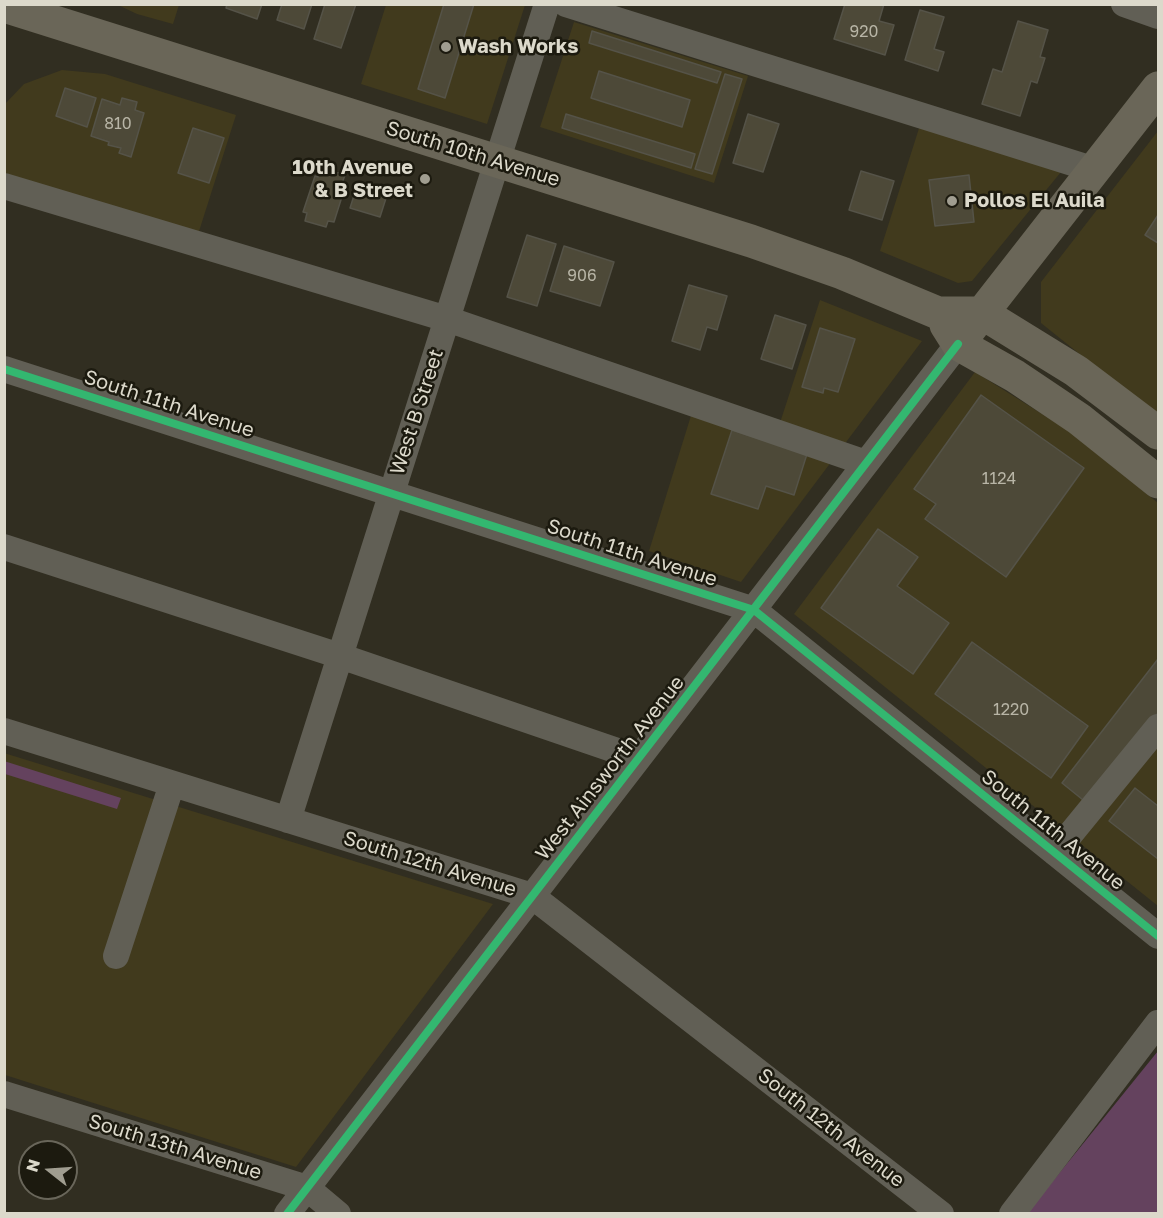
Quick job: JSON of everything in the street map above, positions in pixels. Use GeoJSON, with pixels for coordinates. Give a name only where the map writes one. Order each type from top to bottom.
{"type":"FeatureCollection","features":[{"type":"Feature","properties":{"kind":"main road","name":"South 10th Avenue"},"geometry":{"type":"LineString","coordinates":[[4,6],[806,260],[864,281],[938,313],[982,313]]}},
{"type":"Feature","properties":{"kind":"main road"},"geometry":{"type":"LineString","coordinates":[[958,344],[1158,88]]}},
{"type":"Feature","properties":{"kind":"main road"},"geometry":{"type":"LineString","coordinates":[[938,313],[958,344],[1016,376],[1079,419],[1158,482]]}},
{"type":"Feature","properties":{"kind":"main road"},"geometry":{"type":"LineString","coordinates":[[982,313],[1076,371],[1158,433]]}},
{"type":"Feature","properties":{"kind":"street","name":"West B Street"},"geometry":{"type":"LineString","coordinates":[[288,820],[547,4]]}},
{"type":"Feature","properties":{"kind":"street"},"geometry":{"type":"LineString","coordinates":[[566,4],[1095,170]]}},
{"type":"Feature","properties":{"kind":"street"},"geometry":{"type":"LineString","coordinates":[[1124,4],[1158,16]]}},
{"type":"Feature","properties":{"kind":"street"},"geometry":{"type":"LineString","coordinates":[[4,186],[447,319],[866,463]]}},
{"type":"Feature","properties":{"kind":"street","name":"West Ainsworth Avenue"},"geometry":{"type":"LineString","coordinates":[[287,1214],[958,344]]}},
{"type":"Feature","properties":{"kind":"street","name":"South 11th Avenue"},"geometry":{"type":"LineString","coordinates":[[4,369],[754,610],[1158,936]]}},
{"type":"Feature","properties":{"kind":"street"},"geometry":{"type":"LineString","coordinates":[[4,547],[340,656],[638,758]]}},
{"type":"Feature","properties":{"kind":"street"},"geometry":{"type":"LineString","coordinates":[[1055,853],[1158,727]]}},
{"type":"Feature","properties":{"kind":"street","name":"South 12th Avenue"},"geometry":{"type":"LineString","coordinates":[[4,731],[532,896],[941,1214]]}},
{"type":"Feature","properties":{"kind":"street"},"geometry":{"type":"LineString","coordinates":[[116,956],[172,784]]}},
{"type":"Feature","properties":{"kind":"street"},"geometry":{"type":"LineString","coordinates":[[1012,1214],[1158,1023]]}},
{"type":"Feature","properties":{"kind":"street","name":"South 13th Avenue"},"geometry":{"type":"LineString","coordinates":[[4,1094],[307,1188],[338,1214]]}},
{"type":"Feature","properties":{"kind":"shaded area"},"geometry":{"type":"Polygon","coordinates":[[[118,5],[179,5],[173,24],[137,14],[118,5]]]}},
{"type":"Feature","properties":{"kind":"shaded area"},"geometry":{"type":"Polygon","coordinates":[[[386,5],[525,5],[487,124],[361,84],[386,5]]]}},
{"type":"Feature","properties":{"kind":"shaded area"},"geometry":{"type":"Polygon","coordinates":[[[574,22],[748,76],[714,183],[540,127],[574,22]]]}},
{"type":"Feature","properties":{"kind":"shaded area"},"geometry":{"type":"Polygon","coordinates":[[[62,70],[105,74],[236,115],[194,247],[5,187],[5,104],[24,84],[62,70]]]}},
{"type":"Feature","properties":{"kind":"shaded area"},"geometry":{"type":"Polygon","coordinates":[[[921,122],[1065,167],[972,281],[958,283],[880,251],[921,122]]]}},
{"type":"Feature","properties":{"kind":"shaded area"},"geometry":{"type":"Polygon","coordinates":[[[1158,131],[1158,417],[1041,323],[1041,282],[1158,131]]]}},
{"type":"Feature","properties":{"kind":"shaded area"},"geometry":{"type":"Polygon","coordinates":[[[820,300],[922,341],[741,582],[649,551],[694,406],[776,435],[820,300]]]}},
{"type":"Feature","properties":{"kind":"shaded area"},"geometry":{"type":"Polygon","coordinates":[[[975,372],[1066,429],[1158,503],[1158,906],[794,614],[975,372]]]}},
{"type":"Feature","properties":{"kind":"shaded area"},"geometry":{"type":"Polygon","coordinates":[[[4,753],[493,904],[296,1167],[5,1075],[4,753]]]}},
{"type":"Feature","properties":{"kind":"shaded area"},"geometry":{"type":"Polygon","coordinates":[[[4,761],[121,798],[117,809],[5,774],[4,761]]]}},
{"type":"Feature","properties":{"kind":"shaded area"},"geometry":{"type":"Polygon","coordinates":[[[1158,1051],[1158,1213],[1027,1213],[1158,1051]]]}},
{"type":"Feature","properties":{"kind":"building"},"geometry":{"type":"Polygon","coordinates":[[[227,4],[262,4],[257,19],[226,8],[227,4]]]}},
{"type":"Feature","properties":{"kind":"building"},"geometry":{"type":"Polygon","coordinates":[[[282,4],[312,4],[304,29],[277,20],[282,4]]]}},
{"type":"Feature","properties":{"kind":"building"},"geometry":{"type":"Polygon","coordinates":[[[325,4],[356,4],[341,48],[314,39],[325,4]]]}},
{"type":"Feature","properties":{"kind":"building","name":"Wash Works"},"geometry":{"type":"Polygon","coordinates":[[[444,4],[474,4],[445,98],[418,89],[444,4]]]}},
{"type":"Feature","properties":{"kind":"building"},"geometry":{"type":"Polygon","coordinates":[[[845,4],[884,4],[879,21],[894,25],[885,55],[834,39],[845,4]]]}},
{"type":"Feature","properties":{"kind":"building"},"geometry":{"type":"Polygon","coordinates":[[[920,10],[944,17],[934,49],[944,52],[938,71],[905,60],[920,10]]]}},
{"type":"Feature","properties":{"kind":"building"},"geometry":{"type":"Polygon","coordinates":[[[1018,21],[1048,30],[1040,57],[1045,58],[1037,83],[1031,81],[1020,116],[982,104],[993,69],[1002,72],[1018,21]]]}},
{"type":"Feature","properties":{"kind":"building"},"geometry":{"type":"Polygon","coordinates":[[[592,31],[721,72],[717,83],[589,43],[592,31]]]}},
{"type":"Feature","properties":{"kind":"building"},"geometry":{"type":"Polygon","coordinates":[[[599,71],[690,100],[682,127],[591,98],[599,71]]]}},
{"type":"Feature","properties":{"kind":"building"},"geometry":{"type":"Polygon","coordinates":[[[725,74],[742,79],[712,174],[695,169],[725,74]]]}},
{"type":"Feature","properties":{"kind":"building"},"geometry":{"type":"Polygon","coordinates":[[[65,88],[96,98],[87,127],[56,116],[65,88]]]}},
{"type":"Feature","properties":{"kind":"building"},"geometry":{"type":"Polygon","coordinates":[[[122,98],[137,102],[135,110],[144,113],[131,157],[119,153],[121,148],[108,145],[109,142],[91,136],[102,99],[120,105],[122,98]]]}},
{"type":"Feature","properties":{"kind":"building"},"geometry":{"type":"Polygon","coordinates":[[[566,114],[695,154],[691,168],[562,128],[566,114]]]}},
{"type":"Feature","properties":{"kind":"building"},"geometry":{"type":"Polygon","coordinates":[[[748,114],[779,124],[763,172],[733,163],[748,114]]]}},
{"type":"Feature","properties":{"kind":"building"},"geometry":{"type":"Polygon","coordinates":[[[193,128],[224,138],[209,183],[178,173],[193,128]]]}},
{"type":"Feature","properties":{"kind":"building"},"geometry":{"type":"Polygon","coordinates":[[[321,168],[345,175],[341,186],[345,187],[334,222],[328,221],[326,227],[305,221],[307,213],[303,212],[315,176],[318,177],[321,168]]]}},
{"type":"Feature","properties":{"kind":"building"},"geometry":{"type":"Polygon","coordinates":[[[861,171],[894,181],[882,220],[849,210],[861,171]]]}},
{"type":"Feature","properties":{"kind":"building","name":"Pollos El Auila"},"geometry":{"type":"Polygon","coordinates":[[[969,175],[974,222],[935,226],[929,180],[969,175]]]}},
{"type":"Feature","properties":{"kind":"building"},"geometry":{"type":"Polygon","coordinates":[[[358,183],[388,192],[380,217],[350,208],[358,183]]]}},
{"type":"Feature","properties":{"kind":"building"},"geometry":{"type":"Polygon","coordinates":[[[1158,215],[1158,243],[1145,235],[1158,215]]]}},
{"type":"Feature","properties":{"kind":"building"},"geometry":{"type":"Polygon","coordinates":[[[527,235],[556,244],[537,306],[507,297],[527,235]]]}},
{"type":"Feature","properties":{"kind":"building"},"geometry":{"type":"Polygon","coordinates":[[[564,246],[614,262],[600,306],[550,291],[564,246]]]}},
{"type":"Feature","properties":{"kind":"building"},"geometry":{"type":"Polygon","coordinates":[[[689,285],[727,296],[717,330],[707,327],[700,350],[672,341],[689,285]]]}},
{"type":"Feature","properties":{"kind":"building"},"geometry":{"type":"Polygon","coordinates":[[[775,315],[806,325],[792,369],[761,359],[775,315]]]}},
{"type":"Feature","properties":{"kind":"building"},"geometry":{"type":"Polygon","coordinates":[[[820,328],[855,339],[838,392],[824,388],[823,393],[802,387],[820,328]]]}},
{"type":"Feature","properties":{"kind":"building"},"geometry":{"type":"Polygon","coordinates":[[[981,395],[1084,468],[1006,577],[925,519],[936,504],[914,489],[981,395]]]}},
{"type":"Feature","properties":{"kind":"building"},"geometry":{"type":"Polygon","coordinates":[[[732,430],[807,454],[794,495],[766,486],[758,509],[711,494],[732,430]]]}},
{"type":"Feature","properties":{"kind":"building"},"geometry":{"type":"Polygon","coordinates":[[[878,529],[918,557],[897,586],[949,623],[913,674],[821,608],[878,529]]]}},
{"type":"Feature","properties":{"kind":"building"},"geometry":{"type":"Polygon","coordinates":[[[972,642],[1088,726],[1051,778],[935,694],[972,642]]]}},
{"type":"Feature","properties":{"kind":"building"},"geometry":{"type":"Polygon","coordinates":[[[1158,659],[1158,713],[1088,804],[1062,783],[1158,659]]]}},
{"type":"Feature","properties":{"kind":"building"},"geometry":{"type":"Polygon","coordinates":[[[1135,788],[1158,806],[1158,859],[1109,821],[1135,788]]]}},
{"type":"Feature","properties":{"kind":"cycle path"},"geometry":{"type":"LineString","coordinates":[[287,1214],[958,344]]}},
{"type":"Feature","properties":{"kind":"cycle path"},"geometry":{"type":"LineString","coordinates":[[4,369],[754,610],[1158,936]]}},
{"type":"Feature","properties":{"kind":"place","name":"Wash Works"},"geometry":{"type":"Point","coordinates":[446,47]}},
{"type":"Feature","properties":{"kind":"place","name":"10th Avenue & B Street"},"geometry":{"type":"Point","coordinates":[425,179]}},
{"type":"Feature","properties":{"kind":"place","name":"Pollos El Auila"},"geometry":{"type":"Point","coordinates":[952,201]}}]}
